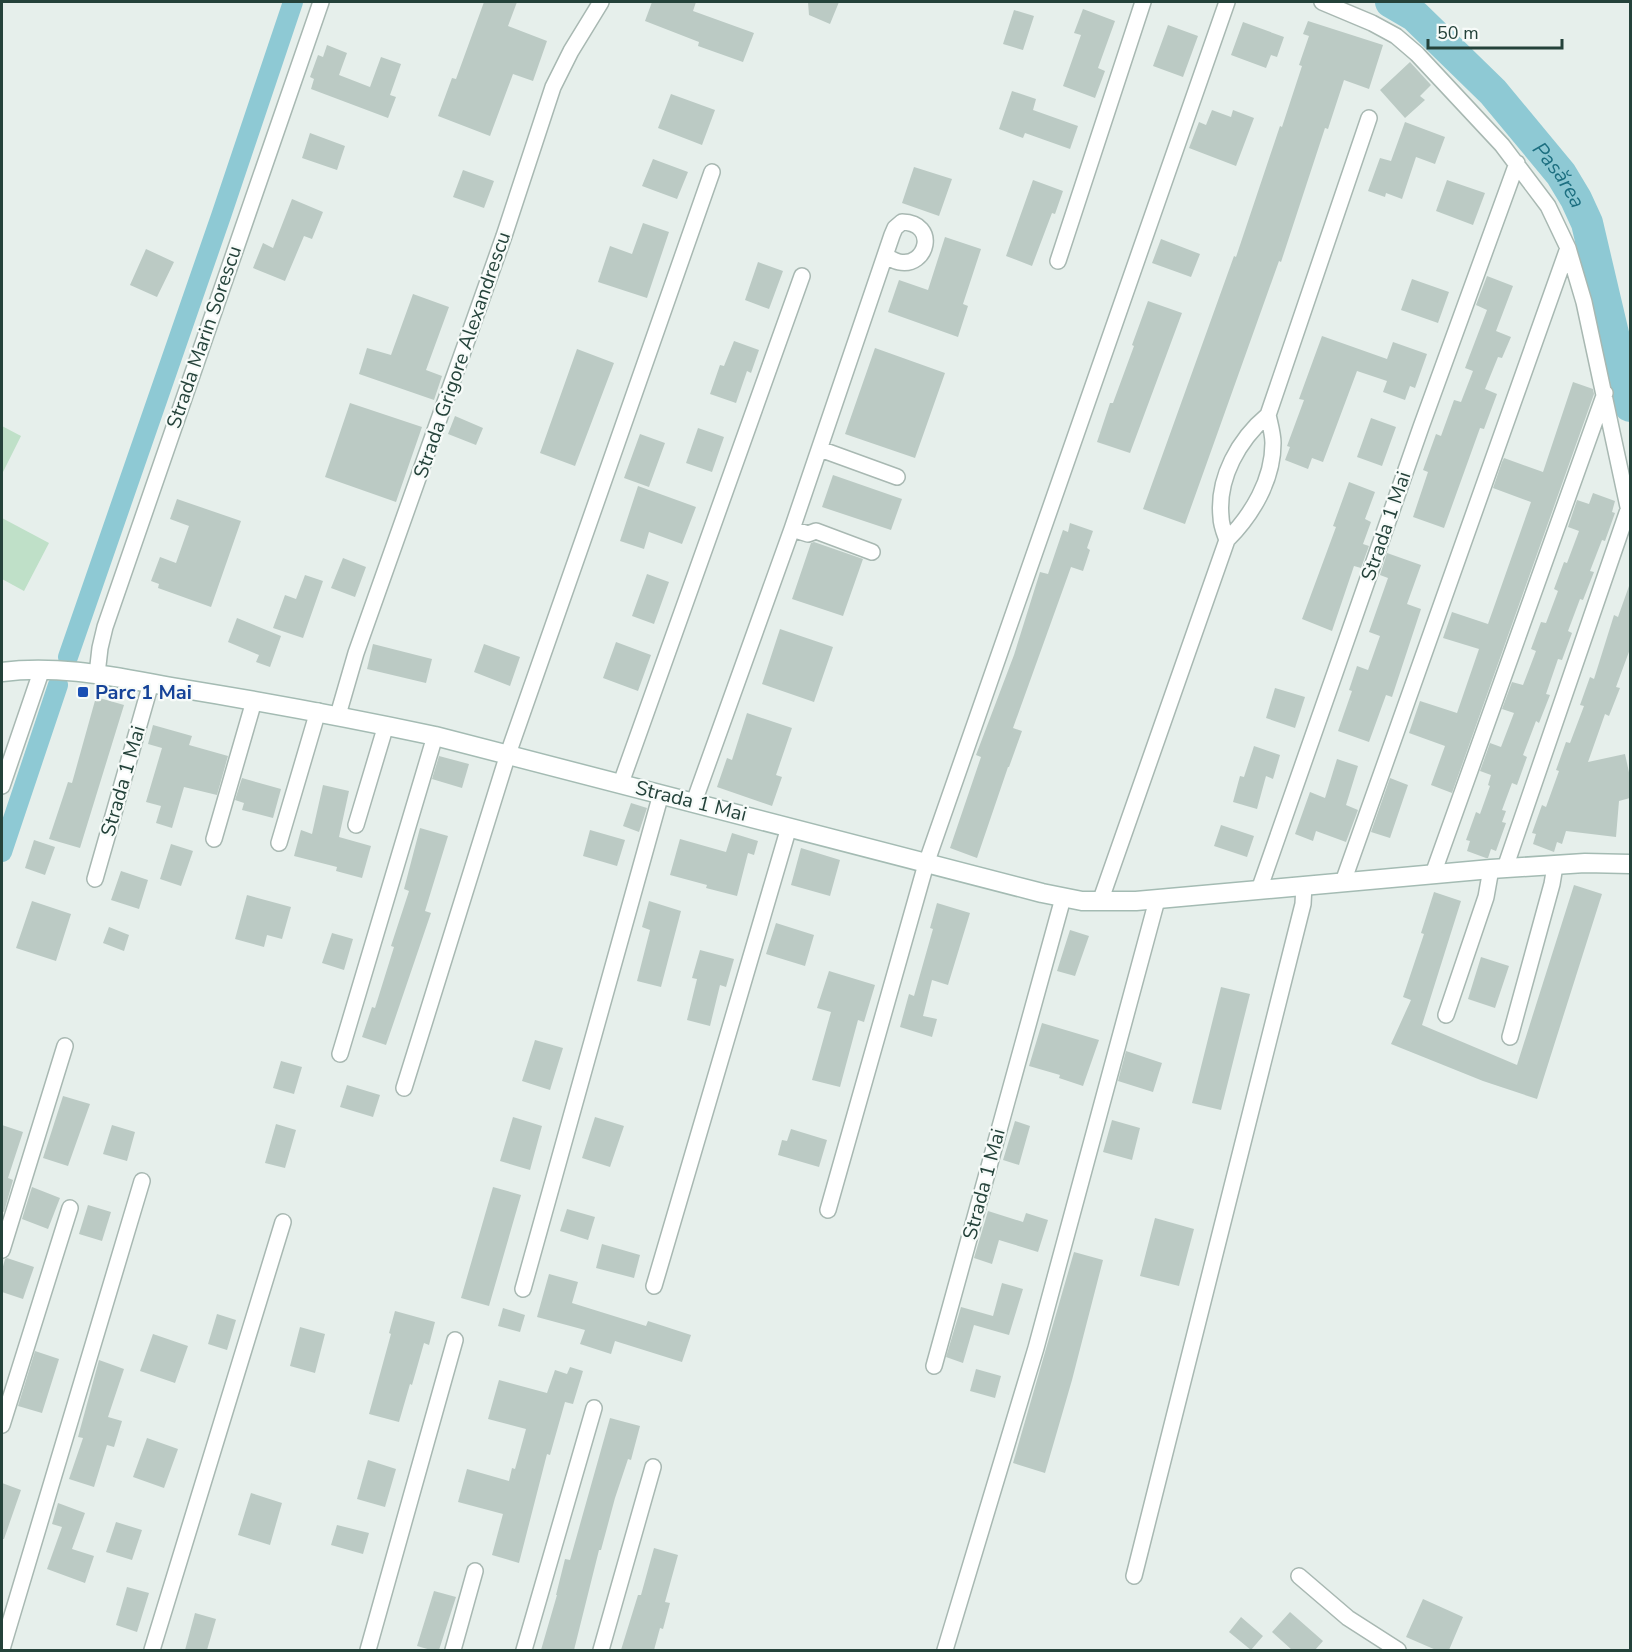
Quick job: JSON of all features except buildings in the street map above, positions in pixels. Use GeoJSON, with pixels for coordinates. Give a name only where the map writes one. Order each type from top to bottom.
{"type":"FeatureCollection","features":[{"type":"Feature","properties":{"kind":"street","name":"Strada Marin Sorescu"},"geometry":{"type":"LineString","coordinates":[[97,674],[99,648],[105,627],[321,2]]}},
{"type":"Feature","properties":{"kind":"street","name":"Strada Grigore Alexandrescu"},"geometry":{"type":"LineString","coordinates":[[338,715],[356,653],[500,247],[554,87],[571,51],[601,2]]}},
{"type":"Feature","properties":{"kind":"street"},"geometry":{"type":"LineString","coordinates":[[1058,261],[1143,2]]}},
{"type":"Feature","properties":{"kind":"street"},"geometry":{"type":"LineString","coordinates":[[828,1210],[926,864],[1227,2]]}},
{"type":"Feature","properties":{"kind":"street"},"geometry":{"type":"LineString","coordinates":[[1322,2],[1396,36],[1437,74],[1516,163],[1548,206],[1568,248],[1584,302],[1630,511],[1486,897],[1446,1015]]}},
{"type":"Feature","properties":{"kind":"street"},"geometry":{"type":"LineString","coordinates":[[1100,902],[1227,540],[1253,508],[1270,468],[1273,442],[1268,415],[1369,118]]}},
{"type":"Feature","properties":{"kind":"street","name":"Strada 1 Mai"},"geometry":{"type":"LineString","coordinates":[[1259,890],[1516,163]]}},
{"type":"Feature","properties":{"kind":"street"},"geometry":{"type":"LineString","coordinates":[[404,1088],[508,754],[712,172]]}},
{"type":"Feature","properties":{"kind":"street"},"geometry":{"type":"LineString","coordinates":[[1343,882],[1568,248]]}},
{"type":"Feature","properties":{"kind":"street"},"geometry":{"type":"LineString","coordinates":[[694,802],[820,449],[885,256]]}},
{"type":"Feature","properties":{"kind":"street"},"geometry":{"type":"LineString","coordinates":[[621,783],[802,276]]}},
{"type":"Feature","properties":{"kind":"street"},"geometry":{"type":"LineString","coordinates":[[1433,874],[1605,393]]}},
{"type":"Feature","properties":{"kind":"street"},"geometry":{"type":"LineString","coordinates":[[1227,540],[1221,519],[1220,502],[1224,482],[1240,446],[1252,429],[1268,415]]}},
{"type":"Feature","properties":{"kind":"street"},"geometry":{"type":"LineString","coordinates":[[820,449],[897,477]]}},
{"type":"Feature","properties":{"kind":"street"},"geometry":{"type":"LineString","coordinates":[[792,529],[808,534],[816,531],[872,552]]}},
{"type":"Feature","properties":{"kind":"street","name":"Strada 1 Mai"},"geometry":{"type":"LineString","coordinates":[[2,672],[42,669],[97,674],[318,711],[386,725],[508,754],[1063,898],[1100,902],[1157,900],[1498,869],[1595,863],[1630,864]]}},
{"type":"Feature","properties":{"kind":"street"},"geometry":{"type":"LineString","coordinates":[[2,786],[42,669]]}},
{"type":"Feature","properties":{"kind":"street","name":"Strada 1 Mai"},"geometry":{"type":"LineString","coordinates":[[95,879],[152,683]]}},
{"type":"Feature","properties":{"kind":"street"},"geometry":{"type":"LineString","coordinates":[[214,839],[254,700]]}},
{"type":"Feature","properties":{"kind":"street"},"geometry":{"type":"LineString","coordinates":[[279,843],[318,711]]}},
{"type":"Feature","properties":{"kind":"street"},"geometry":{"type":"LineString","coordinates":[[356,825],[386,725]]}},
{"type":"Feature","properties":{"kind":"street"},"geometry":{"type":"LineString","coordinates":[[340,1054],[435,736]]}},
{"type":"Feature","properties":{"kind":"street"},"geometry":{"type":"LineString","coordinates":[[523,1289],[661,794]]}},
{"type":"Feature","properties":{"kind":"street"},"geometry":{"type":"LineString","coordinates":[[654,1286],[789,827]]}},
{"type":"Feature","properties":{"kind":"street"},"geometry":{"type":"LineString","coordinates":[[1510,1037],[1555,866]]}},
{"type":"Feature","properties":{"kind":"street"},"geometry":{"type":"LineString","coordinates":[[1134,1576],[1303,904],[1304,885]]}},
{"type":"Feature","properties":{"kind":"street","name":"Strada 1 Mai"},"geometry":{"type":"LineString","coordinates":[[934,1366],[1063,898]]}},
{"type":"Feature","properties":{"kind":"street"},"geometry":{"type":"LineString","coordinates":[[945,1650],[1036,1348],[1157,900]]}},
{"type":"Feature","properties":{"kind":"street"},"geometry":{"type":"LineString","coordinates":[[2,1250],[65,1046]]}},
{"type":"Feature","properties":{"kind":"street"},"geometry":{"type":"LineString","coordinates":[[2,1649],[141,1181]]}},
{"type":"Feature","properties":{"kind":"street"},"geometry":{"type":"LineString","coordinates":[[2,1425],[70,1208]]}},
{"type":"Feature","properties":{"kind":"street"},"geometry":{"type":"LineString","coordinates":[[152,1650],[283,1222]]}},
{"type":"Feature","properties":{"kind":"street"},"geometry":{"type":"LineString","coordinates":[[368,1650],[455,1340]]}},
{"type":"Feature","properties":{"kind":"street"},"geometry":{"type":"LineString","coordinates":[[524,1650],[594,1408]]}},
{"type":"Feature","properties":{"kind":"street"},"geometry":{"type":"LineString","coordinates":[[602,1650],[653,1467]]}},
{"type":"Feature","properties":{"kind":"street"},"geometry":{"type":"LineString","coordinates":[[453,1650],[476,1571]]}},
{"type":"Feature","properties":{"kind":"street"},"geometry":{"type":"LineString","coordinates":[[1299,1576],[1348,1618],[1398,1650]]}},
{"type":"Feature","properties":{"kind":"green space"},"geometry":{"type":"Polygon","coordinates":[[[2,426],[21,436],[2,474],[2,426]]]}},
{"type":"Feature","properties":{"kind":"green space"},"geometry":{"type":"Polygon","coordinates":[[[2,518],[49,543],[24,591],[2,579],[2,518]]]}},
{"type":"Feature","properties":{"kind":"waterway"},"geometry":{"type":"LineString","coordinates":[[68,657],[293,2]]}},
{"type":"Feature","properties":{"kind":"waterway","name":"Pasărea"},"geometry":{"type":"LineString","coordinates":[[1391,2],[1415,16],[1493,92],[1561,174],[1576,199],[1587,223],[1630,406]]}},
{"type":"Feature","properties":{"kind":"waterway"},"geometry":{"type":"LineString","coordinates":[[2,852],[58,685]]}},
{"type":"Feature","properties":{"kind":"place","name":"Parc 1 Mai"},"geometry":{"type":"Point","coordinates":[83,692]}}]}
